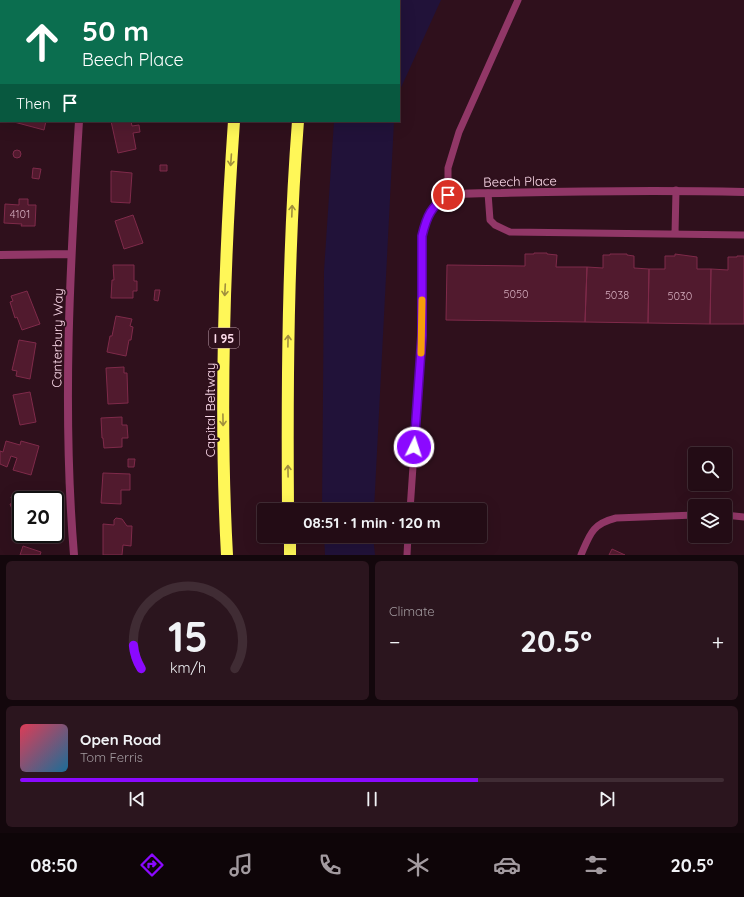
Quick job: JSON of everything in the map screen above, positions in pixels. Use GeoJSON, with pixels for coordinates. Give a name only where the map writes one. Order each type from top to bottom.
{"type":"FeatureCollection","features":[{"type":"Feature","properties":{"kind":"highway","name":"Capital Beltway"},"geometry":{"type":"LineString","coordinates":[[226,555],[223,411],[224,300],[234,122]]}},
{"type":"Feature","properties":{"kind":"highway"},"geometry":{"type":"LineString","coordinates":[[288,503],[288,302],[292,198],[298,122]]}},
{"type":"Feature","properties":{"kind":"highway"},"geometry":{"type":"LineString","coordinates":[[290,543],[290,555]]}},
{"type":"Feature","properties":{"kind":"street","name":"Canterbury Way"},"geometry":{"type":"LineString","coordinates":[[74,555],[68,429],[71,254],[79,122]]}},
{"type":"Feature","properties":{"kind":"street","name":"Beech Place"},"geometry":{"type":"LineString","coordinates":[[448,195],[676,190],[744,192]]}},
{"type":"Feature","properties":{"kind":"street"},"geometry":{"type":"LineString","coordinates":[[422,336],[422,236],[426,221],[436,203],[448,195]]}},
{"type":"Feature","properties":{"kind":"street"},"geometry":{"type":"LineString","coordinates":[[0,255],[71,254]]}},
{"type":"Feature","properties":{"kind":"lane"},"geometry":{"type":"LineString","coordinates":[[448,195],[448,168],[459,132],[518,0]]}},
{"type":"Feature","properties":{"kind":"lane"},"geometry":{"type":"LineString","coordinates":[[675,234],[676,190]]}},
{"type":"Feature","properties":{"kind":"lane"},"geometry":{"type":"LineString","coordinates":[[488,193],[490,220],[495,225],[510,232],[744,235]]}},
{"type":"Feature","properties":{"kind":"lane"},"geometry":{"type":"LineString","coordinates":[[410,503],[422,336]]}},
{"type":"Feature","properties":{"kind":"lane"},"geometry":{"type":"LineString","coordinates":[[582,555],[589,537],[596,527],[604,521],[616,518],[688,515]]}},
{"type":"Feature","properties":{"kind":"lane"},"geometry":{"type":"LineString","coordinates":[[732,516],[744,517]]}},
{"type":"Feature","properties":{"kind":"lane"},"geometry":{"type":"LineString","coordinates":[[407,555],[408,543]]}},
{"type":"Feature","properties":{"kind":"shaded area"},"geometry":{"type":"Polygon","coordinates":[[[400,0],[441,0],[400,90],[400,0]]]}},
{"type":"Feature","properties":{"kind":"shaded area"},"geometry":{"type":"Polygon","coordinates":[[[334,122],[394,122],[374,503],[322,503],[324,271],[334,122]]]}},
{"type":"Feature","properties":{"kind":"shaded area"},"geometry":{"type":"Polygon","coordinates":[[[324,543],[374,543],[375,555],[325,555],[324,543]]]}},
{"type":"Feature","properties":{"kind":"building"},"geometry":{"type":"Polygon","coordinates":[[[14,122],[46,122],[44,130],[14,122]]]}},
{"type":"Feature","properties":{"kind":"building"},"geometry":{"type":"Polygon","coordinates":[[[111,122],[131,122],[132,126],[139,125],[140,132],[133,133],[136,149],[118,153],[111,122]]]}},
{"type":"Feature","properties":{"kind":"building"},"geometry":{"type":"Polygon","coordinates":[[[17,150],[20,151],[20,157],[17,158],[14,157],[13,154],[14,151],[17,150]]]}},
{"type":"Feature","properties":{"kind":"building"},"geometry":{"type":"Polygon","coordinates":[[[160,165],[167,165],[167,171],[160,171],[160,165]]]}},
{"type":"Feature","properties":{"kind":"building"},"geometry":{"type":"Polygon","coordinates":[[[33,168],[41,169],[39,179],[32,178],[33,168]]]}},
{"type":"Feature","properties":{"kind":"building"},"geometry":{"type":"Polygon","coordinates":[[[111,171],[132,173],[130,203],[111,202],[111,171]]]}},
{"type":"Feature","properties":{"kind":"building"},"geometry":{"type":"Polygon","coordinates":[[[19,199],[28,199],[28,205],[36,205],[35,226],[21,226],[22,224],[4,223],[5,204],[19,205],[19,199]]]}},
{"type":"Feature","properties":{"kind":"building"},"geometry":{"type":"Polygon","coordinates":[[[133,215],[143,243],[124,249],[115,221],[133,215]]]}},
{"type":"Feature","properties":{"kind":"building"},"geometry":{"type":"Polygon","coordinates":[[[534,253],[557,255],[556,267],[587,267],[585,322],[446,320],[447,265],[525,266],[525,254],[534,253]]]}},
{"type":"Feature","properties":{"kind":"building"},"geometry":{"type":"Polygon","coordinates":[[[627,254],[634,256],[634,268],[649,269],[648,323],[585,322],[587,267],[603,268],[603,255],[627,254]]]}},
{"type":"Feature","properties":{"kind":"building"},"geometry":{"type":"Polygon","coordinates":[[[675,254],[697,257],[697,269],[711,269],[710,324],[648,323],[649,269],[665,269],[665,256],[675,256],[675,254]]]}},
{"type":"Feature","properties":{"kind":"building"},"geometry":{"type":"Polygon","coordinates":[[[744,256],[744,324],[710,324],[711,269],[728,270],[728,257],[744,256]]]}},
{"type":"Feature","properties":{"kind":"building"},"geometry":{"type":"Polygon","coordinates":[[[113,265],[134,265],[134,281],[137,281],[137,291],[133,291],[133,298],[111,298],[112,280],[114,280],[113,265]]]}},
{"type":"Feature","properties":{"kind":"building"},"geometry":{"type":"Polygon","coordinates":[[[155,290],[160,290],[158,301],[154,300],[155,290]]]}},
{"type":"Feature","properties":{"kind":"building"},"geometry":{"type":"Polygon","coordinates":[[[27,291],[40,324],[22,330],[17,317],[15,318],[10,302],[13,301],[11,296],[27,291]]]}},
{"type":"Feature","properties":{"kind":"building"},"geometry":{"type":"Polygon","coordinates":[[[116,316],[132,319],[130,326],[133,327],[131,340],[129,340],[126,356],[107,352],[116,316]]]}},
{"type":"Feature","properties":{"kind":"building"},"geometry":{"type":"Polygon","coordinates":[[[19,340],[36,343],[30,379],[16,376],[17,371],[12,370],[19,340]]]}},
{"type":"Feature","properties":{"kind":"building"},"geometry":{"type":"Polygon","coordinates":[[[124,367],[124,373],[127,373],[128,403],[108,404],[106,368],[124,367]]]}},
{"type":"Feature","properties":{"kind":"building"},"geometry":{"type":"Polygon","coordinates":[[[30,392],[36,422],[20,425],[13,395],[30,392]]]}},
{"type":"Feature","properties":{"kind":"building"},"geometry":{"type":"Polygon","coordinates":[[[122,417],[122,425],[127,425],[128,438],[122,438],[122,447],[104,448],[101,418],[122,417]]]}},
{"type":"Feature","properties":{"kind":"building"},"geometry":{"type":"Polygon","coordinates":[[[6,441],[20,445],[21,441],[39,446],[31,475],[13,470],[17,458],[11,456],[7,467],[0,464],[0,451],[3,452],[6,441]]]}},
{"type":"Feature","properties":{"kind":"building"},"geometry":{"type":"Polygon","coordinates":[[[128,459],[135,459],[134,467],[128,467],[128,459]]]}},
{"type":"Feature","properties":{"kind":"building"},"geometry":{"type":"Polygon","coordinates":[[[103,473],[130,474],[130,490],[121,490],[121,504],[101,503],[103,473]]]}},
{"type":"Feature","properties":{"kind":"building"},"geometry":{"type":"Polygon","coordinates":[[[116,518],[122,519],[127,526],[132,526],[131,546],[123,545],[122,555],[103,555],[103,524],[114,525],[114,520],[116,518]]]}},
{"type":"Feature","properties":{"kind":"building"},"geometry":{"type":"Polygon","coordinates":[[[23,546],[41,552],[40,555],[20,555],[23,546]]]}},
{"type":"Feature","properties":{"kind":"building"},"geometry":{"type":"Polygon","coordinates":[[[612,549],[625,555],[609,555],[612,549]]]}},
{"type":"Feature","properties":{"kind":"slow traffic"},"geometry":{"type":"LineString","coordinates":[[421,353],[422,300]]}},
{"type":"Feature","properties":{"kind":"route"},"geometry":{"type":"LineString","coordinates":[[414,447],[422,336],[422,236],[426,221],[436,203],[448,195]]}}]}
